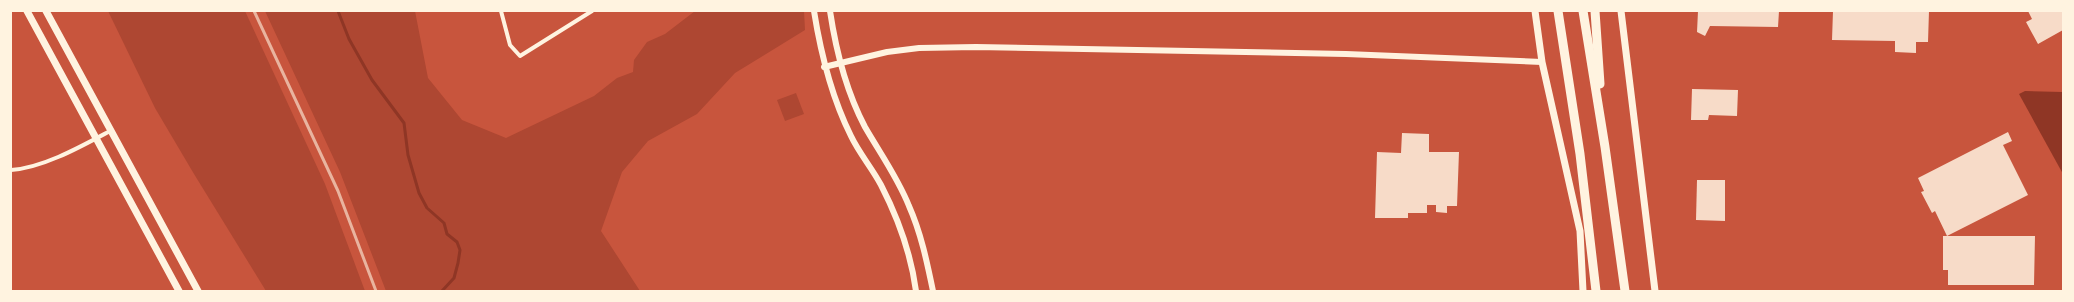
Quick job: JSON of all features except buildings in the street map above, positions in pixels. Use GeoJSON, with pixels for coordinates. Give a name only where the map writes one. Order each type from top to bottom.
{"type":"FeatureCollection","features":[{"type":"Feature","properties":{"kind":"highway"},"geometry":{"type":"LineString","coordinates":[[1558,11],[1580,154],[1596,291]]}},
{"type":"Feature","properties":{"kind":"highway"},"geometry":{"type":"LineString","coordinates":[[1583,11],[1605,147],[1625,291]]}},
{"type":"Feature","properties":{"kind":"highway"},"geometry":{"type":"LineString","coordinates":[[1595,11],[1605,147]]}},
{"type":"Feature","properties":{"kind":"main road"},"geometry":{"type":"LineString","coordinates":[[27,11],[179,291]]}},
{"type":"Feature","properties":{"kind":"main road"},"geometry":{"type":"LineString","coordinates":[[46,11],[65,43],[110,131],[198,291]]}},
{"type":"Feature","properties":{"kind":"main road"},"geometry":{"type":"LineString","coordinates":[[1535,11],[1542,62],[1580,231],[1584,291]]}},
{"type":"Feature","properties":{"kind":"main road"},"geometry":{"type":"LineString","coordinates":[[1621,11],[1655,291]]}},
{"type":"Feature","properties":{"kind":"street"},"geometry":{"type":"LineString","coordinates":[[501,11],[510,45],[520,56],[592,11]]}},
{"type":"Feature","properties":{"kind":"street"},"geometry":{"type":"LineString","coordinates":[[814,11],[824,67],[830,85],[851,137],[880,185],[898,222],[911,265],[916,291]]}},
{"type":"Feature","properties":{"kind":"street"},"geometry":{"type":"LineString","coordinates":[[830,11],[840,63],[852,100],[865,127],[898,182],[910,207],[924,251],[933,291]]}},
{"type":"Feature","properties":{"kind":"street"},"geometry":{"type":"LineString","coordinates":[[824,67],[887,52],[919,48],[976,47],[1346,54],[1542,62]]}},
{"type":"Feature","properties":{"kind":"street"},"geometry":{"type":"LineString","coordinates":[[11,170],[29,167],[110,131]]}},
{"type":"Feature","properties":{"kind":"shaded area"},"geometry":{"type":"Polygon","coordinates":[[[108,11],[245,11],[325,184],[365,291],[266,291],[155,108],[108,11]]]}},
{"type":"Feature","properties":{"kind":"shaded area"},"geometry":{"type":"Polygon","coordinates":[[[265,11],[415,11],[428,78],[462,120],[506,138],[594,96],[617,78],[633,72],[634,60],[647,42],[665,34],[695,11],[804,11],[805,30],[735,73],[697,114],[648,141],[622,172],[601,231],[640,291],[386,291],[340,172],[265,11]]]}},
{"type":"Feature","properties":{"kind":"shaded area"},"geometry":{"type":"Polygon","coordinates":[[[2025,91],[2063,92],[2063,174],[2019,94],[2025,91]]]}},
{"type":"Feature","properties":{"kind":"shaded area"},"geometry":{"type":"Polygon","coordinates":[[[796,93],[804,114],[785,121],[777,100],[796,93]]]}},
{"type":"Feature","properties":{"kind":"waterway"},"geometry":{"type":"LineString","coordinates":[[338,11],[349,39],[372,80],[404,123],[408,155],[419,193],[427,208],[444,223],[447,234],[457,242],[460,250],[454,278],[442,291]]}},
{"type":"Feature","properties":{"kind":"railway"},"geometry":{"type":"LineString","coordinates":[[254,11],[338,191],[376,291]]}}]}
